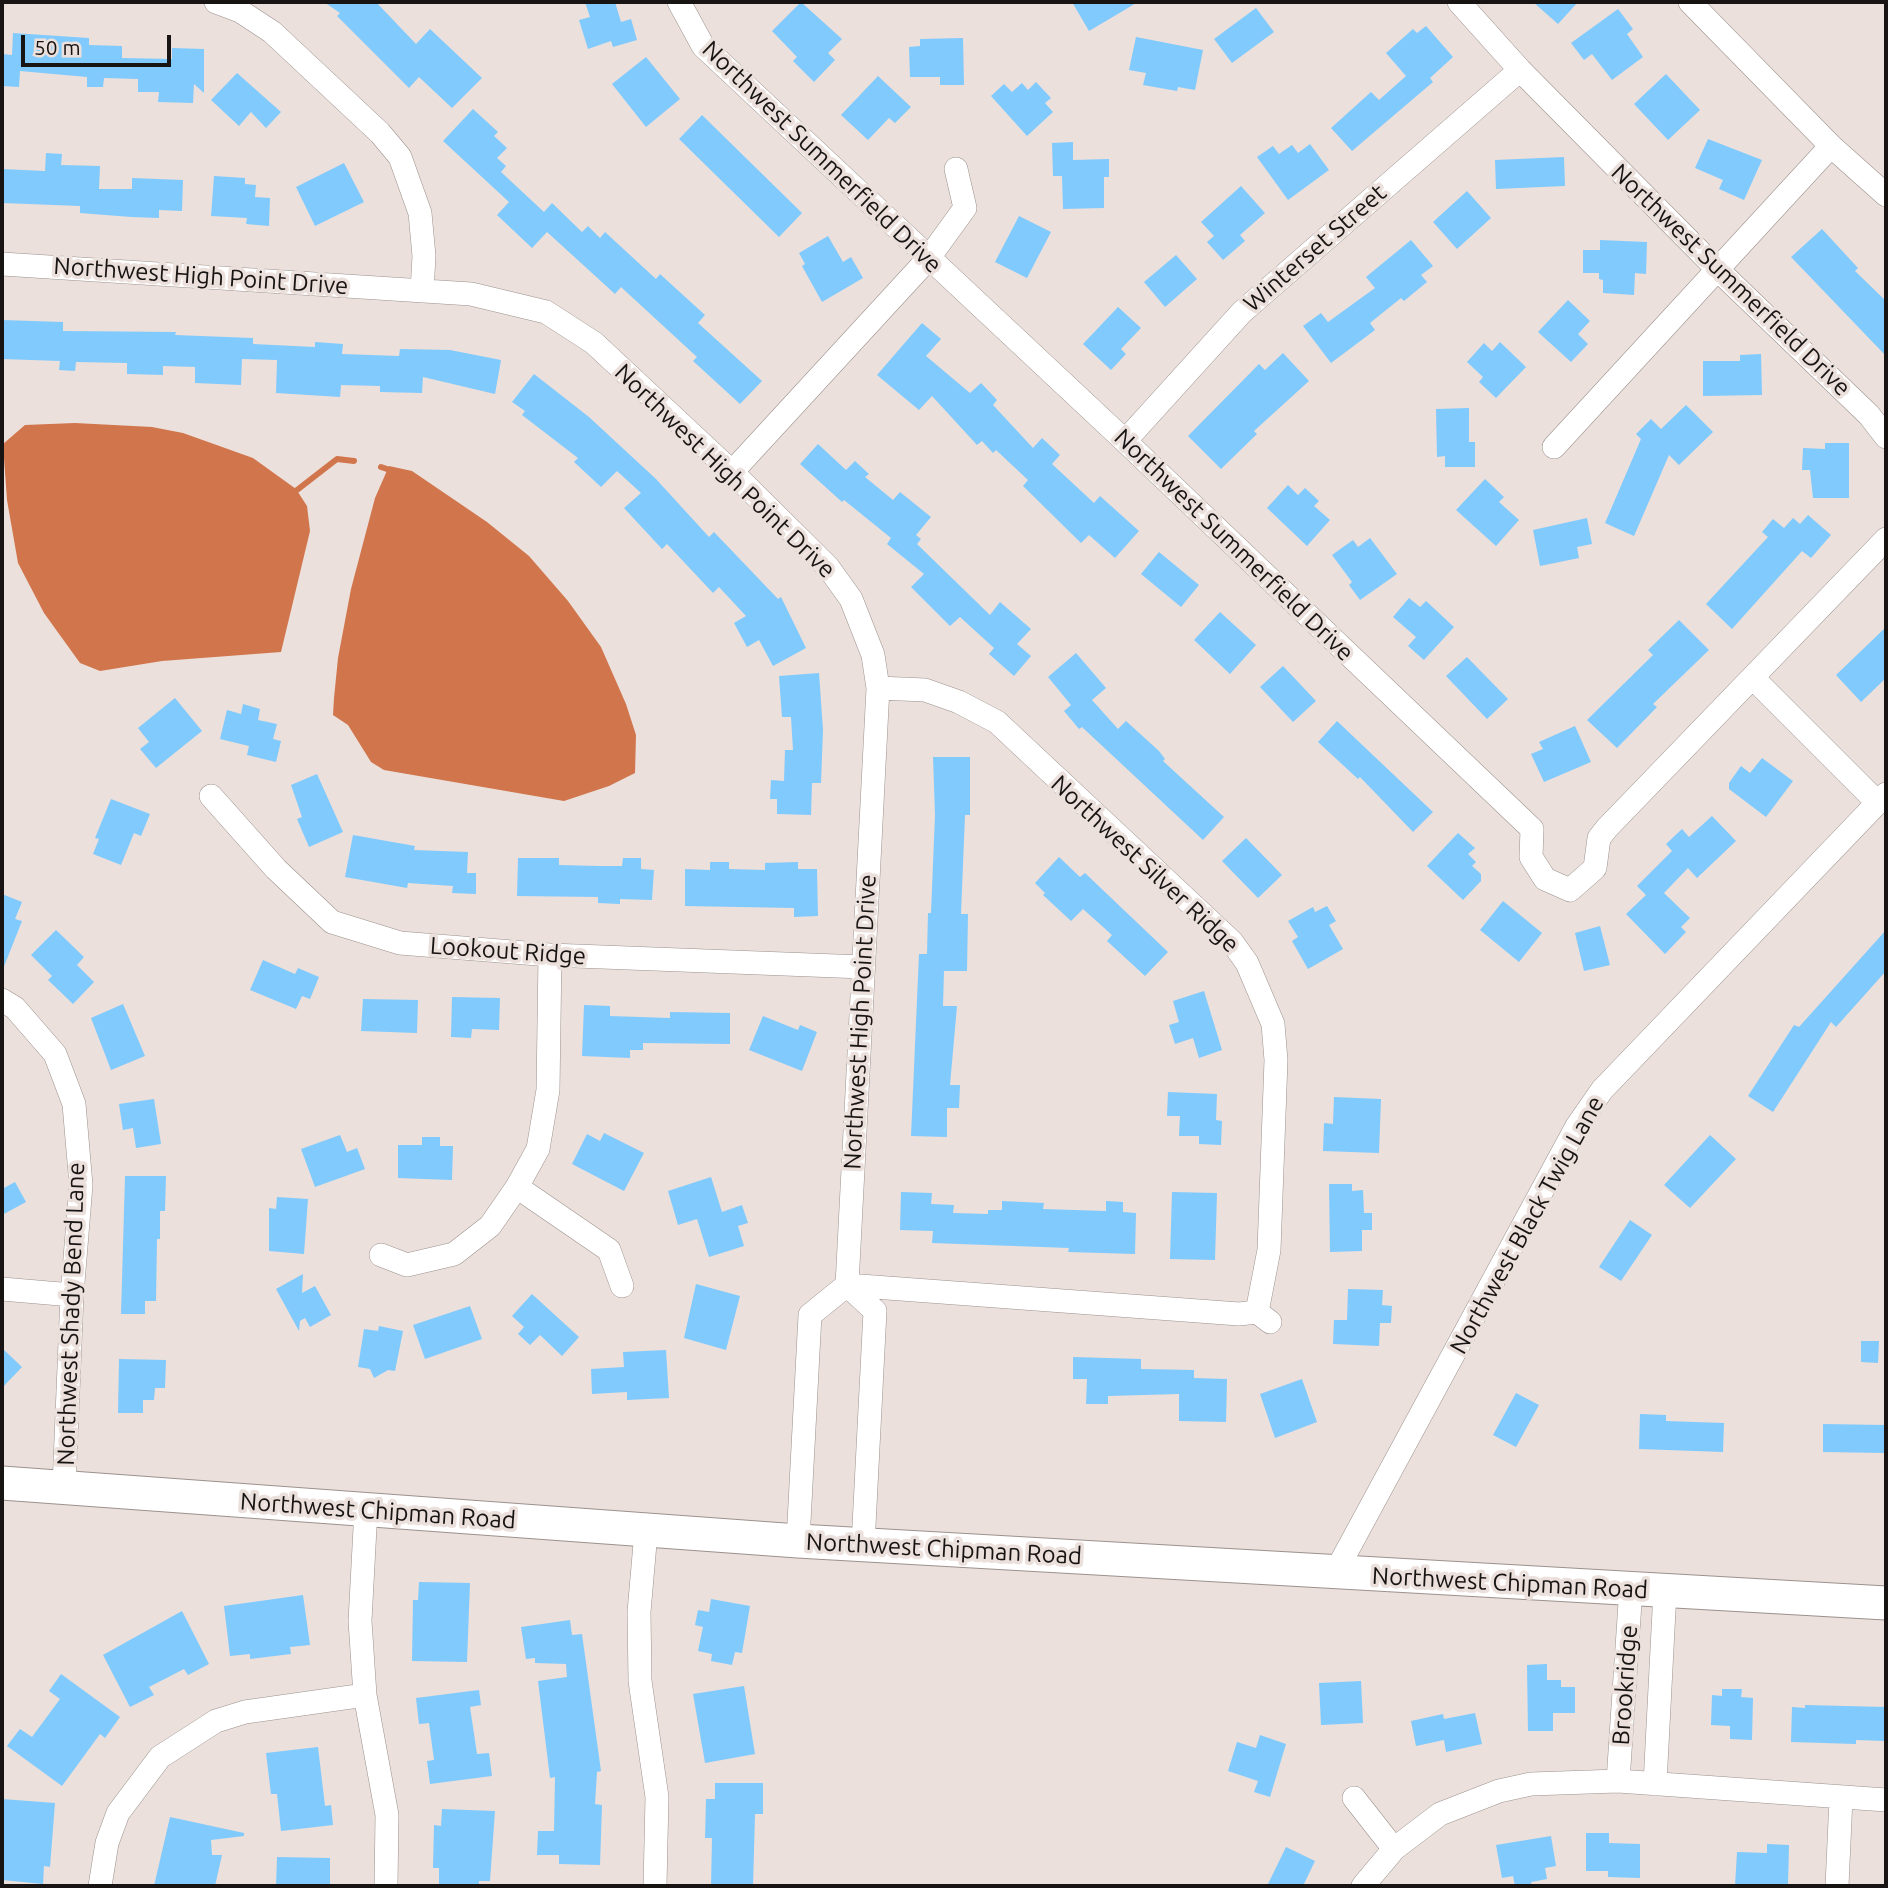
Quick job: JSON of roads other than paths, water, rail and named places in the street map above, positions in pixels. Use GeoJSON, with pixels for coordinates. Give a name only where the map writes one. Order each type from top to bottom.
{"type":"FeatureCollection","features":[{"type":"Feature","properties":{"kind":"main road","name":"Northwest Chipman Road"},"geometry":{"type":"LineString","coordinates":[[2,1483],[646,1532],[1886,1603]]}},
{"type":"Feature","properties":{"kind":"street"},"geometry":{"type":"LineString","coordinates":[[216,2],[240,11],[272,32],[380,133],[400,157],[413,185],[423,231],[422,290]]}},
{"type":"Feature","properties":{"kind":"street","name":"Northwest Summerfield Drive"},"geometry":{"type":"LineString","coordinates":[[679,2],[703,46],[1125,441],[1532,829],[1531,857],[1545,879],[1570,890],[1595,868],[1599,838],[1886,539]]}},
{"type":"Feature","properties":{"kind":"street","name":"Northwest Summerfield Drive"},"geometry":{"type":"LineString","coordinates":[[1459,2],[1520,70],[1718,271],[1869,415],[1886,436]]}},
{"type":"Feature","properties":{"kind":"street"},"geometry":{"type":"LineString","coordinates":[[1690,2],[1831,146],[1886,195]]}},
{"type":"Feature","properties":{"kind":"street","name":"Winterset Street"},"geometry":{"type":"LineString","coordinates":[[1125,441],[1242,312],[1520,70]]}},
{"type":"Feature","properties":{"kind":"street"},"geometry":{"type":"LineString","coordinates":[[1554,447],[1831,146]]}},
{"type":"Feature","properties":{"kind":"street"},"geometry":{"type":"LineString","coordinates":[[732,472],[928,259],[965,208],[956,169]]}},
{"type":"Feature","properties":{"kind":"street","name":"Northwest High Point Drive"},"geometry":{"type":"LineString","coordinates":[[2,264],[422,290],[497,299],[545,312],[594,343],[732,472],[828,567],[851,599],[873,655],[878,688],[847,1284]]}},
{"type":"Feature","properties":{"kind":"street"},"geometry":{"type":"LineString","coordinates":[[1754,679],[1882,798]]}},
{"type":"Feature","properties":{"kind":"street","name":"Northwest Silver Ridge"},"geometry":{"type":"LineString","coordinates":[[847,1284],[1264,1317],[1269,1250],[1276,1060],[1273,1024],[1247,963],[1232,942],[997,722],[959,702],[925,690],[878,688]]}},
{"type":"Feature","properties":{"kind":"street","name":"Lookout Ridge"},"geometry":{"type":"LineString","coordinates":[[211,796],[276,869],[332,922],[400,943],[550,955],[863,967]]}},
{"type":"Feature","properties":{"kind":"street","name":"Northwest Black Twig Lane"},"geometry":{"type":"LineString","coordinates":[[1335,1573],[1589,1108],[1642,1047],[1882,798]]}},
{"type":"Feature","properties":{"kind":"street"},"geometry":{"type":"LineString","coordinates":[[381,1255],[407,1265],[454,1254],[490,1226],[517,1187],[538,1149],[548,1090],[550,955]]}},
{"type":"Feature","properties":{"kind":"street","name":"Northwest Shady Bend Lane"},"geometry":{"type":"LineString","coordinates":[[2,1000],[15,1008],[55,1054],[74,1104],[81,1185],[72,1295],[64,1487]]}},
{"type":"Feature","properties":{"kind":"street"},"geometry":{"type":"LineString","coordinates":[[517,1187],[609,1250],[622,1286]]}},
{"type":"Feature","properties":{"kind":"street"},"geometry":{"type":"LineString","coordinates":[[798,1541],[810,1315],[847,1284],[876,1311],[863,1545]]}},
{"type":"Feature","properties":{"kind":"street"},"geometry":{"type":"LineString","coordinates":[[2,1289],[72,1295]]}},
{"type":"Feature","properties":{"kind":"street"},"geometry":{"type":"LineString","coordinates":[[366,1510],[360,1621],[365,1695],[387,1815],[386,1886]]}},
{"type":"Feature","properties":{"kind":"street"},"geometry":{"type":"LineString","coordinates":[[646,1532],[639,1612],[640,1681],[657,1797],[655,1886]]}},
{"type":"Feature","properties":{"kind":"street","name":"Brookridge"},"geometry":{"type":"LineString","coordinates":[[1618,1781],[1631,1588]]}},
{"type":"Feature","properties":{"kind":"street","name":"Brookridge"},"geometry":{"type":"LineString","coordinates":[[1654,1784],[1665,1591]]}},
{"type":"Feature","properties":{"kind":"street"},"geometry":{"type":"LineString","coordinates":[[100,1886],[107,1843],[118,1813],[160,1756],[216,1721],[245,1712],[365,1695]]}},
{"type":"Feature","properties":{"kind":"street"},"geometry":{"type":"LineString","coordinates":[[1363,1886],[1394,1849],[1440,1814],[1499,1791],[1531,1784],[1618,1781],[1886,1800]]}},
{"type":"Feature","properties":{"kind":"street"},"geometry":{"type":"LineString","coordinates":[[1354,1798],[1394,1849]]}},
{"type":"Feature","properties":{"kind":"street"},"geometry":{"type":"LineString","coordinates":[[1838,1886],[1841,1798]]}},
{"type":"Feature","properties":{"kind":"waterway"},"geometry":{"type":"LineString","coordinates":[[297,490],[337,459],[354,461]]}},
{"type":"Feature","properties":{"kind":"waterway"},"geometry":{"type":"LineString","coordinates":[[381,467],[387,469]]}}]}
